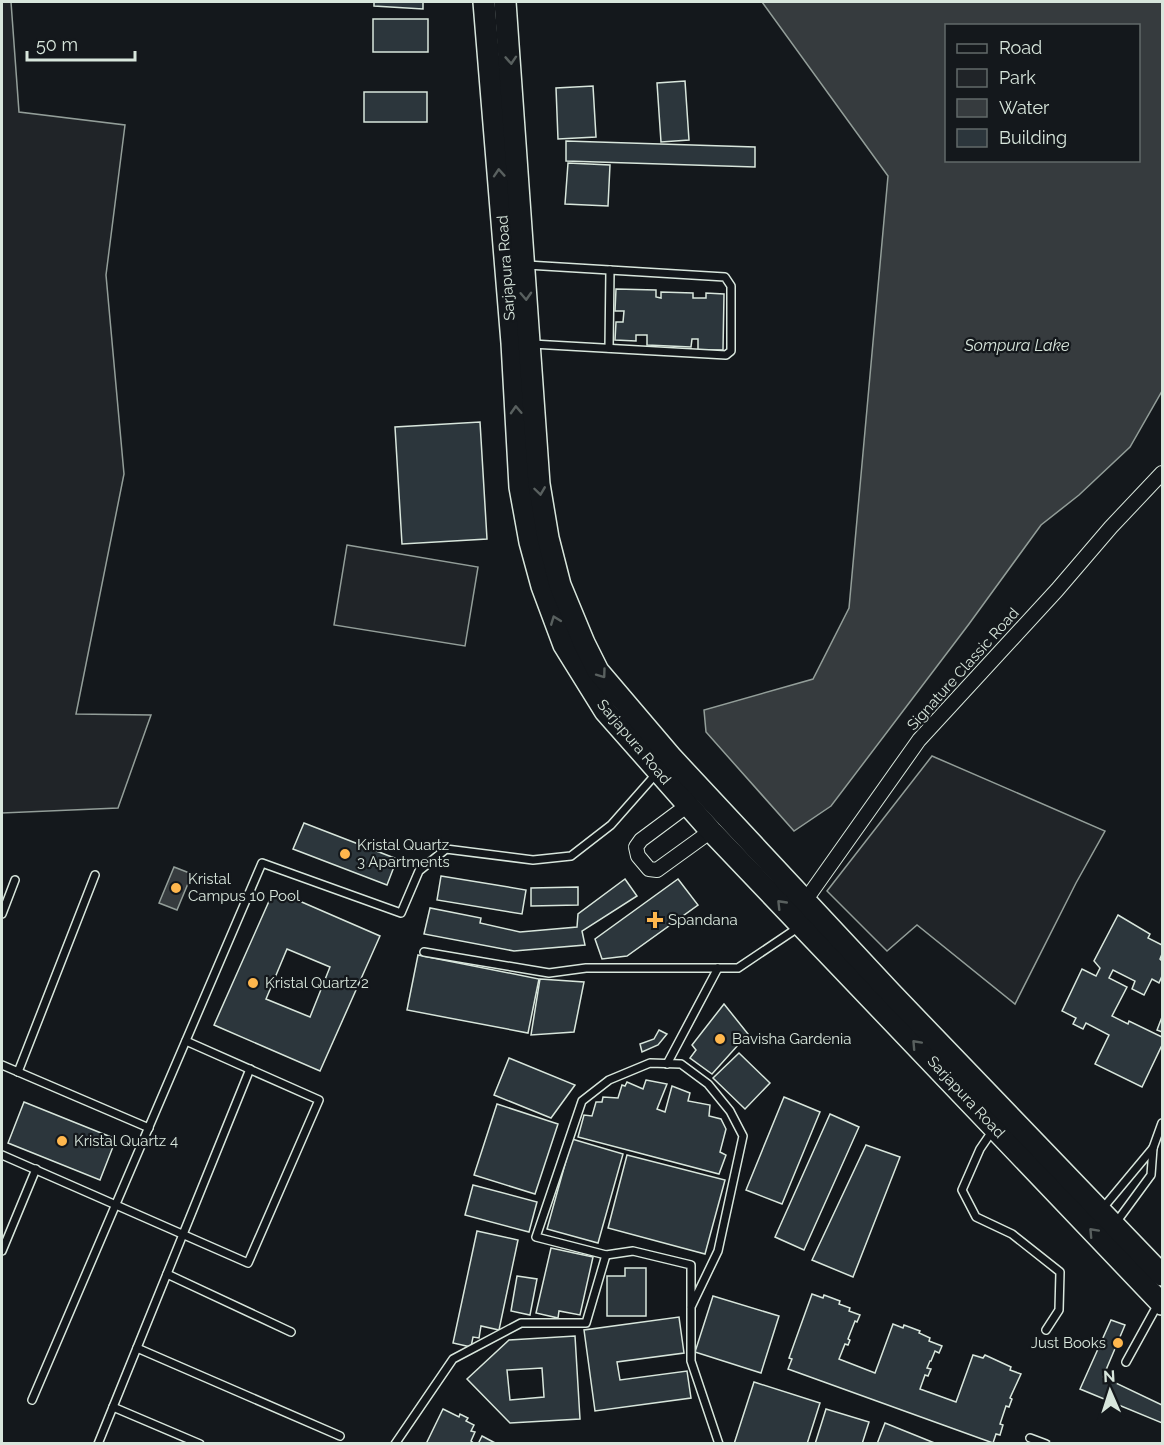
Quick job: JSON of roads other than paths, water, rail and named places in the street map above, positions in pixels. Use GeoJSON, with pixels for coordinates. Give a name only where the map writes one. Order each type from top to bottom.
{"type":"FeatureCollection","features":[{"type":"Feature","properties":{"kind":"main road","name":"Sarjapura Road"},"geometry":{"type":"LineString","coordinates":[[484,2],[511,207],[525,265],[539,484],[548,538],[560,585],[598,670],[665,765],[688,805],[711,831],[801,925],[884,999],[1114,1233],[1162,1301]]}},
{"type":"Feature","properties":{"kind":"main road","name":"Sarjapura Road"},"geometry":{"type":"LineString","coordinates":[[505,2],[520,487],[530,542],[542,586],[564,645],[605,711],[665,765],[805,901],[884,999],[995,1128],[1162,1275]]}},
{"type":"Feature","properties":{"kind":"street","name":"Signature Classic Road"},"geometry":{"type":"LineString","coordinates":[[805,901],[919,740],[1162,473]]}},
{"type":"Feature","properties":{"kind":"street"},"geometry":{"type":"LineString","coordinates":[[688,805],[641,840],[636,847],[638,856],[649,869],[657,870],[711,831]]}},
{"type":"Feature","properties":{"kind":"lane"},"geometry":{"type":"LineString","coordinates":[[525,265],[725,277],[731,286],[731,351],[726,356],[529,344]]}},
{"type":"Feature","properties":{"kind":"lane"},"geometry":{"type":"LineString","coordinates":[[609,348],[610,270]]}},
{"type":"Feature","properties":{"kind":"lane"},"geometry":{"type":"LineString","coordinates":[[32,1400],[262,863],[401,913],[419,871],[446,849],[533,860],[571,856],[611,825],[665,765]]}},
{"type":"Feature","properties":{"kind":"lane"},"geometry":{"type":"LineString","coordinates":[[18,1072],[95,875]]}},
{"type":"Feature","properties":{"kind":"lane"},"geometry":{"type":"LineString","coordinates":[[2,914],[15,880]]}},
{"type":"Feature","properties":{"kind":"lane"},"geometry":{"type":"LineString","coordinates":[[424,952],[549,973],[586,968],[738,968],[801,925]]}},
{"type":"Feature","properties":{"kind":"lane"},"geometry":{"type":"LineString","coordinates":[[667,1064],[718,968]]}},
{"type":"Feature","properties":{"kind":"lane"},"geometry":{"type":"LineString","coordinates":[[2,1155],[248,1263],[319,1100],[186,1041]]}},
{"type":"Feature","properties":{"kind":"lane"},"geometry":{"type":"LineString","coordinates":[[691,1307],[718,1251],[743,1136],[730,1111],[708,1084],[681,1064],[651,1063],[609,1080],[582,1101],[536,1237],[606,1255],[633,1251],[691,1265],[691,1307],[691,1361],[719,1443]]}},
{"type":"Feature","properties":{"kind":"lane"},"geometry":{"type":"LineString","coordinates":[[2,1065],[148,1128]]}},
{"type":"Feature","properties":{"kind":"lane"},"geometry":{"type":"LineString","coordinates":[[98,1443],[250,1069]]}},
{"type":"Feature","properties":{"kind":"lane"},"geometry":{"type":"LineString","coordinates":[[1114,1233],[1162,1123]]}},
{"type":"Feature","properties":{"kind":"lane"},"geometry":{"type":"LineString","coordinates":[[995,1128],[980,1149],[962,1190],[976,1216],[1012,1234],[1060,1272],[1059,1310],[1046,1330]]}},
{"type":"Feature","properties":{"kind":"lane"},"geometry":{"type":"LineString","coordinates":[[1114,1233],[1150,1175],[1153,1148]]}},
{"type":"Feature","properties":{"kind":"lane"},"geometry":{"type":"LineString","coordinates":[[2,1251],[36,1170]]}},
{"type":"Feature","properties":{"kind":"lane"},"geometry":{"type":"LineString","coordinates":[[395,1443],[453,1359],[521,1323],[586,1323],[606,1255]]}},
{"type":"Feature","properties":{"kind":"lane"},"geometry":{"type":"LineString","coordinates":[[167,1274],[291,1332]]}},
{"type":"Feature","properties":{"kind":"lane"},"geometry":{"type":"LineString","coordinates":[[1126,1362],[1162,1301]]}},
{"type":"Feature","properties":{"kind":"lane"},"geometry":{"type":"LineString","coordinates":[[137,1348],[340,1436]]}},
{"type":"Feature","properties":{"kind":"lane"},"geometry":{"type":"LineString","coordinates":[[113,1407],[200,1443]]}},
{"type":"Feature","properties":{"kind":"lane"},"geometry":{"type":"LineString","coordinates":[[1030,1438],[1046,1443]]}},
{"type":"Feature","properties":{"kind":"water","name":"Sompura Lake"},"geometry":{"type":"Polygon","coordinates":[[[762,2],[1162,2],[1162,391],[1130,447],[1079,495],[1041,525],[831,806],[794,831],[706,732],[704,710],[813,679],[849,608],[888,176],[762,2]]]}},
{"type":"Feature","properties":{"kind":"water","name":"Kristal Campus 10 Pool"},"geometry":{"type":"Polygon","coordinates":[[[174,867],[192,874],[177,910],[159,903],[174,867]]]}},
{"type":"Feature","properties":{"kind":"place","name":"Kristal Quartz 3 Apartments"},"geometry":{"type":"Point","coordinates":[345,854]}},
{"type":"Feature","properties":{"kind":"place","name":"Kristal Campus 10 Pool"},"geometry":{"type":"Point","coordinates":[176,888]}},
{"type":"Feature","properties":{"kind":"place","name":"Spandana"},"geometry":{"type":"Point","coordinates":[655,920]}},
{"type":"Feature","properties":{"kind":"place","name":"Kristal Quartz 2"},"geometry":{"type":"Point","coordinates":[253,983]}},
{"type":"Feature","properties":{"kind":"place","name":"Bavisha Gardenia"},"geometry":{"type":"Point","coordinates":[720,1039]}},
{"type":"Feature","properties":{"kind":"place","name":"Kristal Quartz 4"},"geometry":{"type":"Point","coordinates":[62,1141]}},
{"type":"Feature","properties":{"kind":"place","name":"Just Books"},"geometry":{"type":"Point","coordinates":[1118,1343]}}]}
